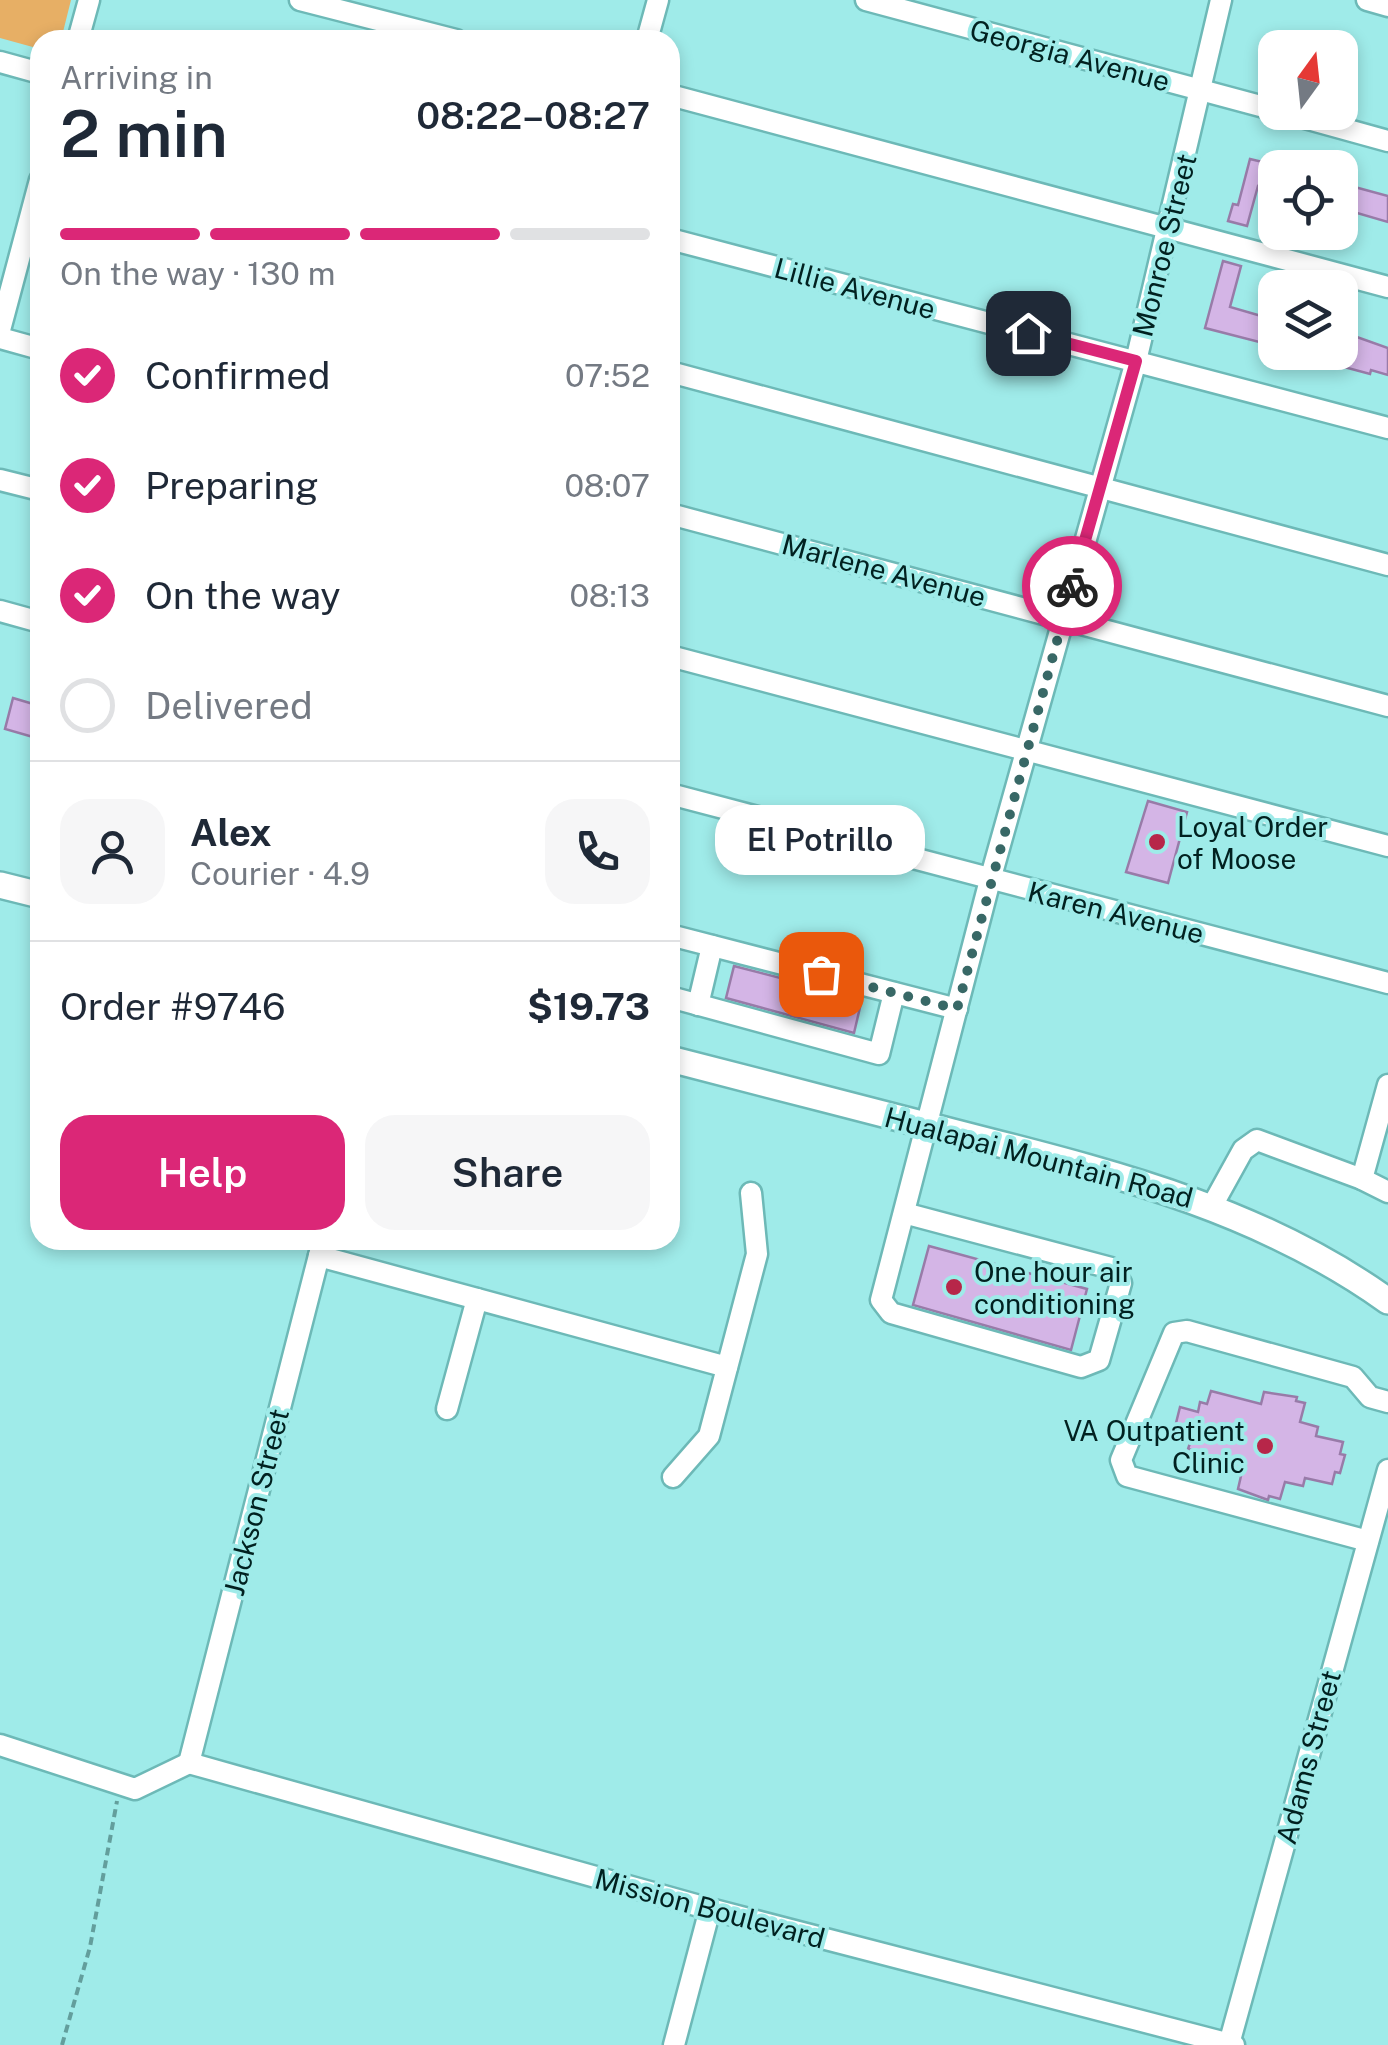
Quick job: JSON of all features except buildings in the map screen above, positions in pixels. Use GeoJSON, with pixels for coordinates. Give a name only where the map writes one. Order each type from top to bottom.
{"type":"FeatureCollection","features":[{"type":"Feature","properties":{"kind":"main road"},"geometry":{"type":"LineString","coordinates":[[0,885],[30,892]]}},
{"type":"Feature","properties":{"kind":"main road","name":"Hualapai Mountain Road"},"geometry":{"type":"LineString","coordinates":[[680,1062],[1114,1174],[1212,1206],[1285,1238],[1348,1272],[1388,1302]]}},
{"type":"Feature","properties":{"kind":"street"},"geometry":{"type":"LineString","coordinates":[[81,30],[89,0]]}},
{"type":"Feature","properties":{"kind":"street"},"geometry":{"type":"LineString","coordinates":[[300,0],[417,30]]}},
{"type":"Feature","properties":{"kind":"street"},"geometry":{"type":"LineString","coordinates":[[650,30],[658,0]]}},
{"type":"Feature","properties":{"kind":"street","name":"Georgia Avenue"},"geometry":{"type":"LineString","coordinates":[[866,0],[1258,105]]}},
{"type":"Feature","properties":{"kind":"street","name":"Monroe Street"},"geometry":{"type":"LineString","coordinates":[[904,1213],[1111,1268],[1121,1283],[1098,1360],[1082,1367],[890,1314],[881,1300],[990,880],[1136,361],[1221,0]]}},
{"type":"Feature","properties":{"kind":"street"},"geometry":{"type":"LineString","coordinates":[[1367,0],[1388,6]]}},
{"type":"Feature","properties":{"kind":"street"},"geometry":{"type":"LineString","coordinates":[[0,62],[30,70]]}},
{"type":"Feature","properties":{"kind":"street"},"geometry":{"type":"LineString","coordinates":[[680,98],[1388,287]]}},
{"type":"Feature","properties":{"kind":"street"},"geometry":{"type":"LineString","coordinates":[[1348,130],[1388,141]]}},
{"type":"Feature","properties":{"kind":"street"},"geometry":{"type":"LineString","coordinates":[[0,330],[30,228]]}},
{"type":"Feature","properties":{"kind":"street","name":"Lillie Avenue"},"geometry":{"type":"LineString","coordinates":[[680,243],[1388,428]]}},
{"type":"Feature","properties":{"kind":"street"},"geometry":{"type":"LineString","coordinates":[[0,338],[30,346]]}},
{"type":"Feature","properties":{"kind":"street"},"geometry":{"type":"LineString","coordinates":[[680,375],[1388,565]]}},
{"type":"Feature","properties":{"kind":"street"},"geometry":{"type":"LineString","coordinates":[[0,480],[30,488]]}},
{"type":"Feature","properties":{"kind":"street","name":"Marlene Avenue"},"geometry":{"type":"LineString","coordinates":[[680,517],[1388,706]]}},
{"type":"Feature","properties":{"kind":"street"},"geometry":{"type":"LineString","coordinates":[[0,611],[30,619]]}},
{"type":"Feature","properties":{"kind":"street"},"geometry":{"type":"LineString","coordinates":[[680,659],[1388,846]]}},
{"type":"Feature","properties":{"kind":"street","name":"Karen Avenue"},"geometry":{"type":"LineString","coordinates":[[680,797],[1388,982]]}},
{"type":"Feature","properties":{"kind":"street"},"geometry":{"type":"LineString","coordinates":[[680,938],[957,1009]]}},
{"type":"Feature","properties":{"kind":"street"},"geometry":{"type":"LineString","coordinates":[[698,1005],[712,946]]}},
{"type":"Feature","properties":{"kind":"street"},"geometry":{"type":"LineString","coordinates":[[680,1000],[879,1054],[894,992]]}},
{"type":"Feature","properties":{"kind":"street"},"geometry":{"type":"LineString","coordinates":[[1362,1180],[1388,1085]]}},
{"type":"Feature","properties":{"kind":"street"},"geometry":{"type":"LineString","coordinates":[[1212,1206],[1244,1150],[1258,1140],[1388,1192]]}},
{"type":"Feature","properties":{"kind":"street"},"geometry":{"type":"LineString","coordinates":[[674,1478],[708,1436],[727,1367],[757,1254],[751,1193]]}},
{"type":"Feature","properties":{"kind":"street","name":"Jackson Street"},"geometry":{"type":"LineString","coordinates":[[189,1764],[320,1250]]}},
{"type":"Feature","properties":{"kind":"street"},"geometry":{"type":"LineString","coordinates":[[327,1250],[477,1299],[727,1367]]}},
{"type":"Feature","properties":{"kind":"street"},"geometry":{"type":"LineString","coordinates":[[447,1409],[477,1299]]}},
{"type":"Feature","properties":{"kind":"street"},"geometry":{"type":"LineString","coordinates":[[1368,1540],[1126,1476],[1122,1460],[1174,1334],[1187,1331],[1353,1377],[1370,1397],[1388,1402]]}},
{"type":"Feature","properties":{"kind":"street","name":"Adams Street"},"geometry":{"type":"LineString","coordinates":[[1231,2044],[1388,1470]]}},
{"type":"Feature","properties":{"kind":"street"},"geometry":{"type":"LineString","coordinates":[[0,1745],[135,1789],[189,1764]]}},
{"type":"Feature","properties":{"kind":"street","name":"Mission Boulevard"},"geometry":{"type":"LineString","coordinates":[[189,1764],[710,1909],[1231,2044]]}},
{"type":"Feature","properties":{"kind":"street"},"geometry":{"type":"LineString","coordinates":[[674,2045],[710,1909]]}},
{"type":"Feature","properties":{"kind":"path"},"geometry":{"type":"LineString","coordinates":[[62,2045],[90,1947],[119,1784]]}},
{"type":"Feature","properties":{"kind":"shaded area"},"geometry":{"type":"Polygon","coordinates":[[[0,0],[71,0],[64,30],[30,30],[30,46],[0,38],[0,0]]]}},
{"type":"Feature","properties":{"kind":"way so far"},"geometry":{"type":"LineString","coordinates":[[821,974],[957,1009],[1072,586]]}},
{"type":"Feature","properties":{"kind":"place","name":"Loyal Order of Moose"},"geometry":{"type":"Point","coordinates":[1157,842]}},
{"type":"Feature","properties":{"kind":"place","name":"El Potrillo"},"geometry":{"type":"Point","coordinates":[821,974]}},
{"type":"Feature","properties":{"kind":"place","name":"One hour air conditioning"},"geometry":{"type":"Point","coordinates":[954,1287]}},
{"type":"Feature","properties":{"kind":"place","name":"VA Outpatient Clinic"},"geometry":{"type":"Point","coordinates":[1265,1446]}},
{"type":"Feature","properties":{"kind":"route"},"geometry":{"type":"LineString","coordinates":[[1028,333],[1136,361],[1072,586]]}}]}
